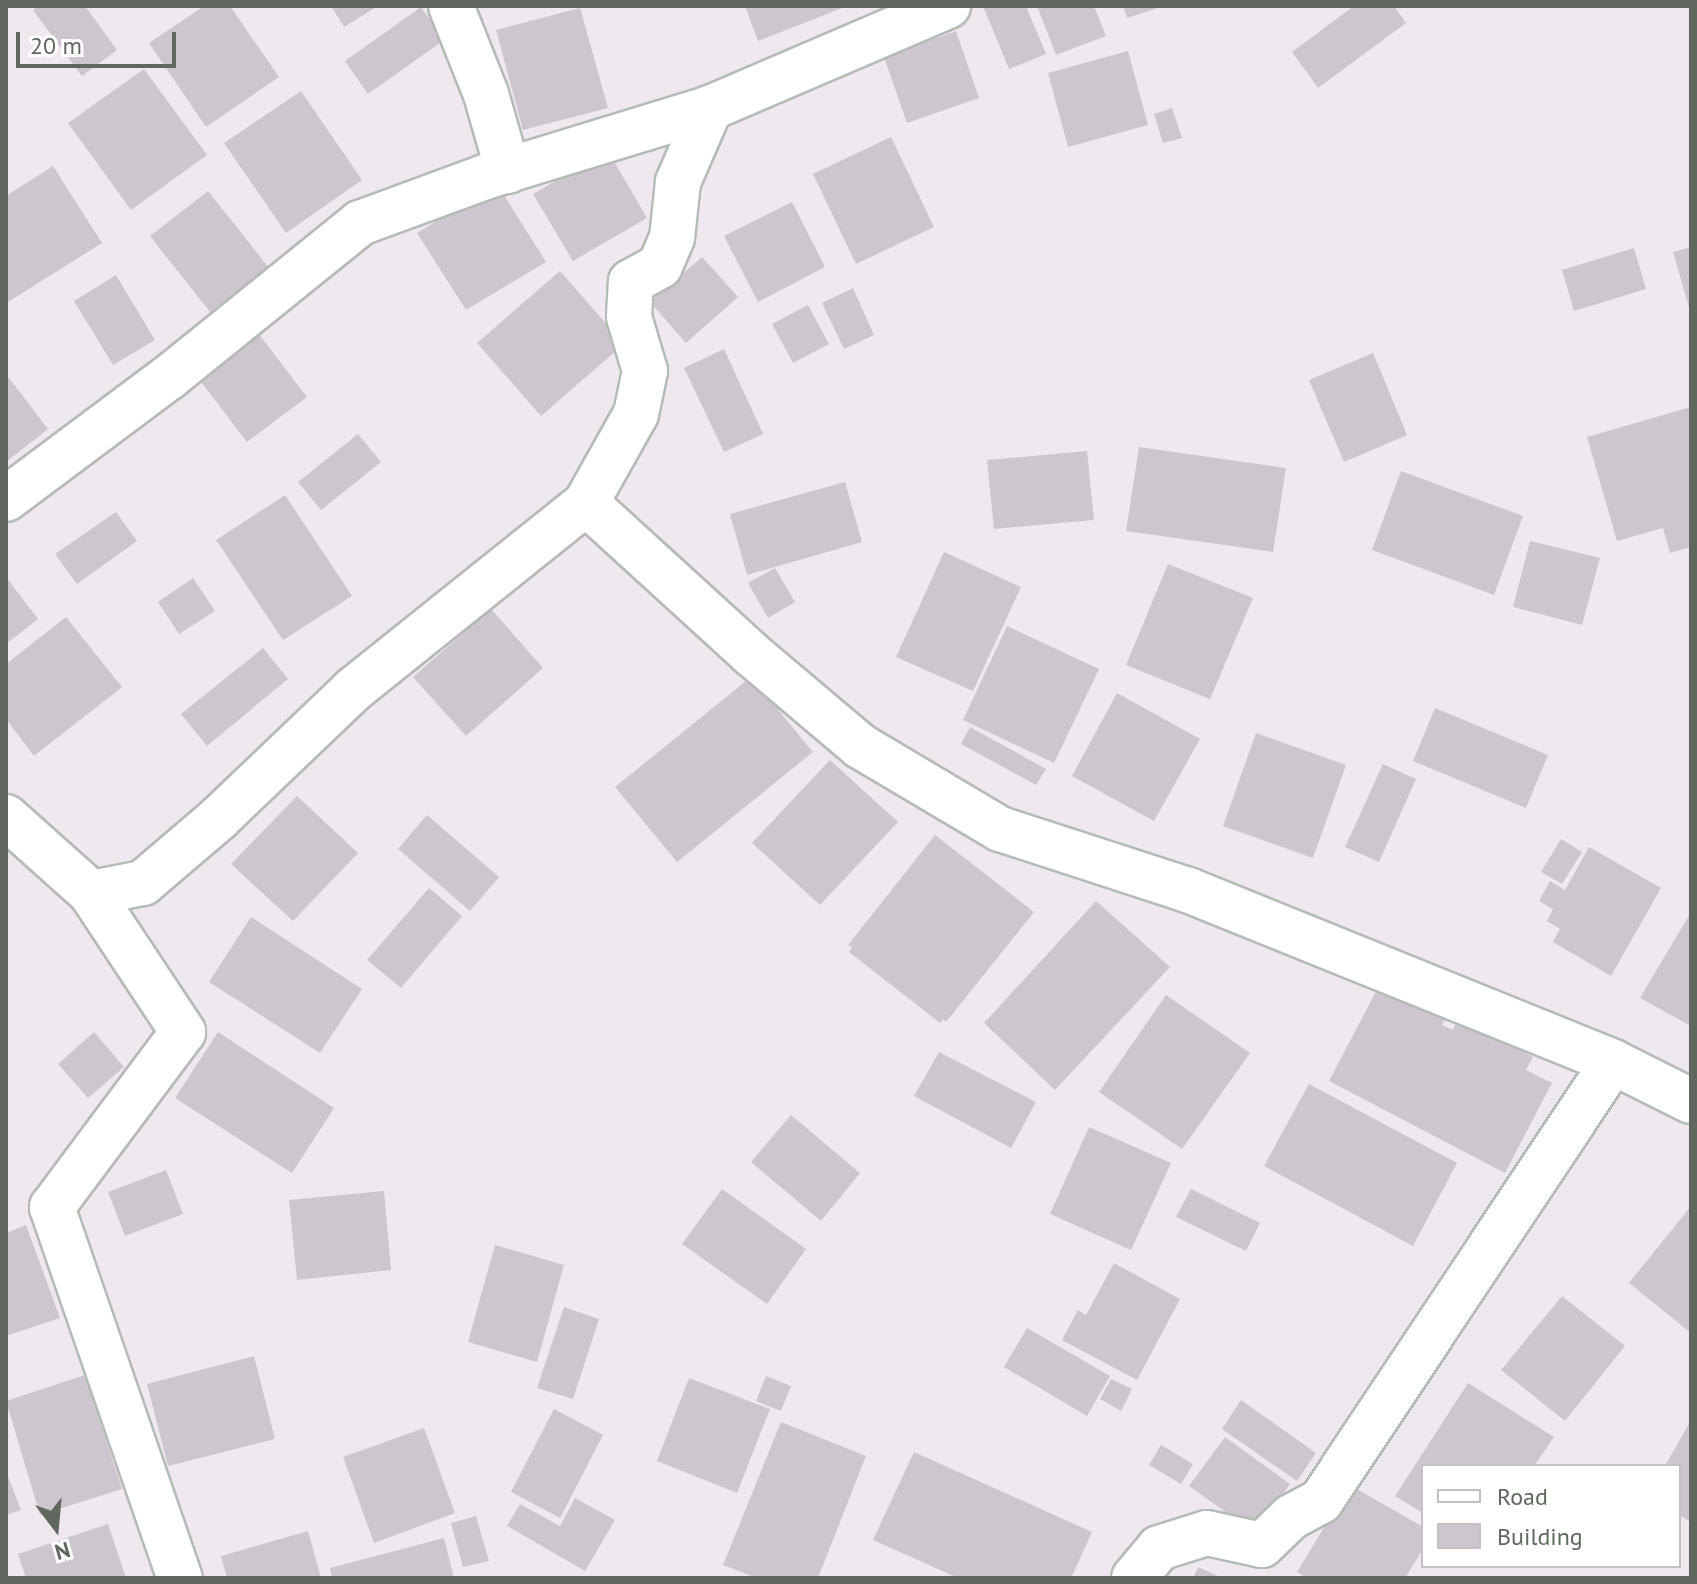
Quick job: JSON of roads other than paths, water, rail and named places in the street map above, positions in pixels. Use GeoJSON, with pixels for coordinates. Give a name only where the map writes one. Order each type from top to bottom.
{"type":"FeatureCollection","features":[{"type":"Feature","properties":{"kind":"street"},"geometry":{"type":"LineString","coordinates":[[451,6],[486,94],[508,171]]}},
{"type":"Feature","properties":{"kind":"street"},"geometry":{"type":"LineString","coordinates":[[6,499],[168,378],[360,223],[508,171],[710,108],[948,6]]}},
{"type":"Feature","properties":{"kind":"street"},"geometry":{"type":"LineString","coordinates":[[91,893],[143,883],[219,818],[354,689],[586,503],[636,414],[645,371],[629,317],[631,282],[660,266],[672,238],[678,182],[710,108]]}},
{"type":"Feature","properties":{"kind":"street"},"geometry":{"type":"LineString","coordinates":[[586,503],[750,653],[860,746],[1000,829],[1188,890],[1613,1062],[1691,1101]]}},
{"type":"Feature","properties":{"kind":"street"},"geometry":{"type":"LineString","coordinates":[[6,817],[91,893],[183,1032],[52,1207],[180,1578]]}},
{"type":"Feature","properties":{"kind":"street"},"geometry":{"type":"LineString","coordinates":[[1134,1578],[1159,1548],[1207,1533],[1262,1545],[1291,1517],[1321,1501],[1613,1062]]}}]}
